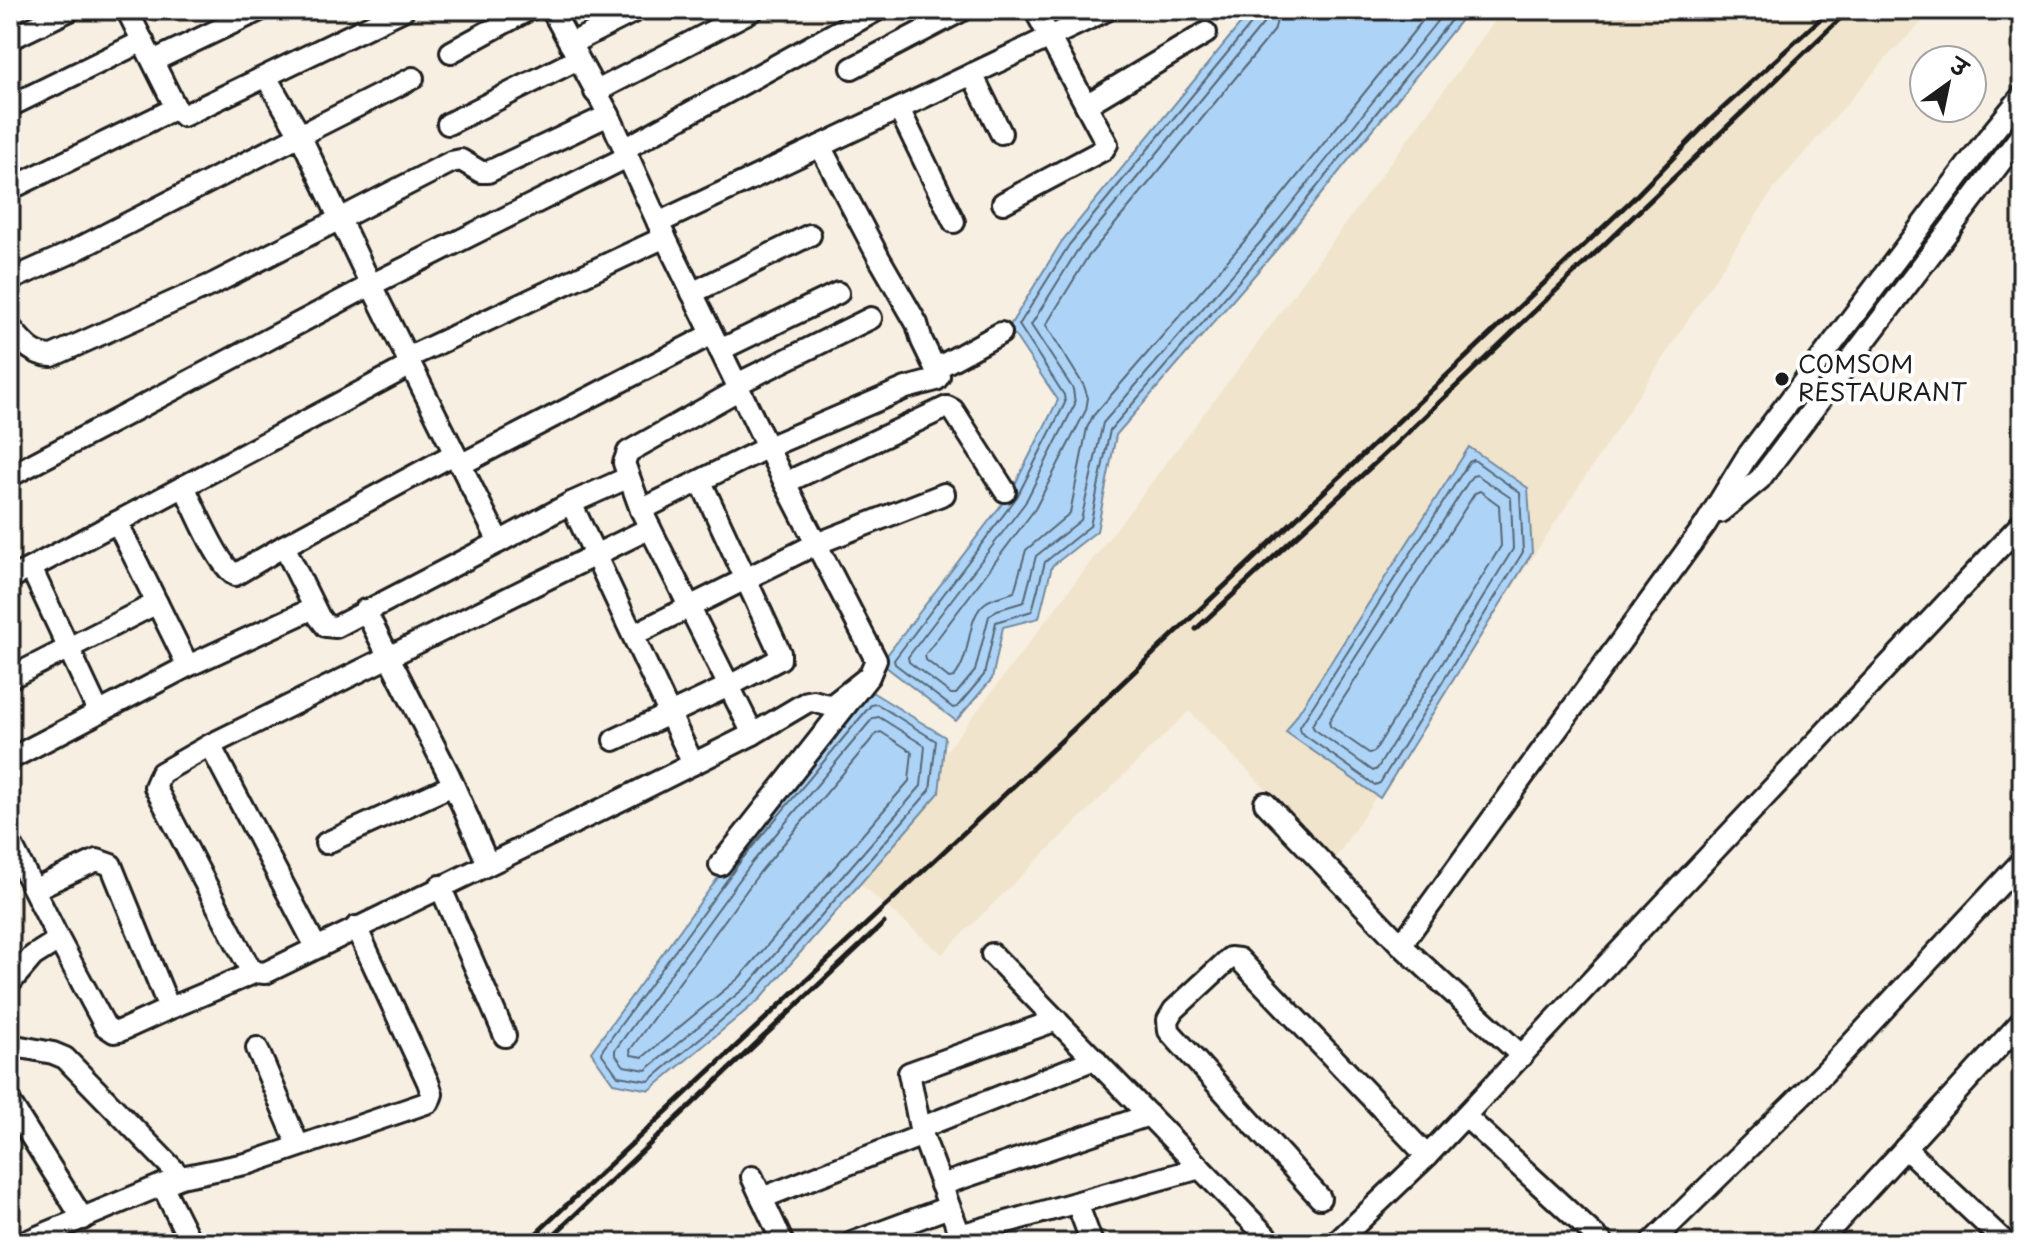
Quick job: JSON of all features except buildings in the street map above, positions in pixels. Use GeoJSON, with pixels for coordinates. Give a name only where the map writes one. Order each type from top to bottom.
{"type":"FeatureCollection","features":[{"type":"Feature","properties":{"kind":"street"},"geometry":{"type":"LineString","coordinates":[[10,39],[70,10]]}},
{"type":"Feature","properties":{"kind":"street"},"geometry":{"type":"LineString","coordinates":[[127,10],[176,108],[183,116],[266,77],[381,15],[403,10]]}},
{"type":"Feature","properties":{"kind":"street"},"geometry":{"type":"LineString","coordinates":[[153,61],[260,10]]}},
{"type":"Feature","properties":{"kind":"street"},"geometry":{"type":"LineString","coordinates":[[451,52],[528,10]]}},
{"type":"Feature","properties":{"kind":"street"},"geometry":{"type":"LineString","coordinates":[[552,10],[609,115],[661,230],[785,483],[876,656],[876,665],[869,676],[720,865]]}},
{"type":"Feature","properties":{"kind":"street"},"geometry":{"type":"LineString","coordinates":[[448,124],[574,51],[637,10]]}},
{"type":"Feature","properties":{"kind":"street"},"geometry":{"type":"LineString","coordinates":[[595,92],[753,10]]}},
{"type":"Feature","properties":{"kind":"street"},"geometry":{"type":"LineString","coordinates":[[10,476],[625,153],[877,10]]}},
{"type":"Feature","properties":{"kind":"street"},"geometry":{"type":"LineString","coordinates":[[852,68],[963,10]]}},
{"type":"Feature","properties":{"kind":"street"},"geometry":{"type":"LineString","coordinates":[[1003,203],[1105,147],[1106,141],[1035,10]]}},
{"type":"Feature","properties":{"kind":"street"},"geometry":{"type":"LineString","coordinates":[[10,578],[409,361],[820,146],[1107,10]]}},
{"type":"Feature","properties":{"kind":"street"},"geometry":{"type":"LineString","coordinates":[[1086,105],[1206,33]]}},
{"type":"Feature","properties":{"kind":"street"},"geometry":{"type":"LineString","coordinates":[[10,106],[143,41]]}},
{"type":"Feature","properties":{"kind":"street"},"geometry":{"type":"LineString","coordinates":[[972,74],[1001,133]]}},
{"type":"Feature","properties":{"kind":"street"},"geometry":{"type":"LineString","coordinates":[[266,77],[300,135],[499,542]]}},
{"type":"Feature","properties":{"kind":"street"},"geometry":{"type":"LineString","coordinates":[[10,280],[68,254],[413,78]]}},
{"type":"Feature","properties":{"kind":"street"},"geometry":{"type":"LineString","coordinates":[[1401,945],[1705,525],[1746,458],[2022,96]]}},
{"type":"Feature","properties":{"kind":"street"},"geometry":{"type":"LineString","coordinates":[[10,189],[176,108]]}},
{"type":"Feature","properties":{"kind":"street"},"geometry":{"type":"LineString","coordinates":[[899,109],[954,222]]}},
{"type":"Feature","properties":{"kind":"street"},"geometry":{"type":"LineString","coordinates":[[10,327],[31,351],[52,356],[213,284],[451,162],[461,160],[481,172],[488,172],[609,115]]}},
{"type":"Feature","properties":{"kind":"street"},"geometry":{"type":"LineString","coordinates":[[1705,525],[1760,479],[2022,134]]}},
{"type":"Feature","properties":{"kind":"street"},"geometry":{"type":"LineString","coordinates":[[820,146],[917,324],[922,341],[939,372],[936,380],[906,388],[768,447],[701,482],[596,556],[210,745],[161,773],[155,787],[249,967],[265,973],[693,764],[809,701],[831,706],[869,676]]}},
{"type":"Feature","properties":{"kind":"street"},"geometry":{"type":"LineString","coordinates":[[692,293],[810,235]]}},
{"type":"Feature","properties":{"kind":"street"},"geometry":{"type":"LineString","coordinates":[[1904,249],[1924,262]]}},
{"type":"Feature","properties":{"kind":"street"},"geometry":{"type":"LineString","coordinates":[[184,486],[220,557],[234,575],[284,546],[457,460],[716,342],[838,293]]}},
{"type":"Feature","properties":{"kind":"street"},"geometry":{"type":"LineString","coordinates":[[753,734],[646,519],[627,478],[624,463],[628,452],[738,387],[871,318]]}},
{"type":"Feature","properties":{"kind":"street"},"geometry":{"type":"LineString","coordinates":[[937,368],[1001,333]]}},
{"type":"Feature","properties":{"kind":"street"},"geometry":{"type":"LineString","coordinates":[[785,483],[947,407],[953,410],[1005,491]]}},
{"type":"Feature","properties":{"kind":"street"},"geometry":{"type":"LineString","coordinates":[[284,546],[319,617],[331,627],[336,627],[571,503],[627,478]]}},
{"type":"Feature","properties":{"kind":"street"},"geometry":{"type":"LineString","coordinates":[[614,740],[779,661],[781,656],[701,482]]}},
{"type":"Feature","properties":{"kind":"street"},"geometry":{"type":"LineString","coordinates":[[633,635],[816,544],[944,494]]}},
{"type":"Feature","properties":{"kind":"street"},"geometry":{"type":"LineString","coordinates":[[571,503],[693,764]]}},
{"type":"Feature","properties":{"kind":"street"},"geometry":{"type":"LineString","coordinates":[[117,522],[188,666]]}},
{"type":"Feature","properties":{"kind":"street"},"geometry":{"type":"LineString","coordinates":[[1336,1243],[1427,1156],[2022,523]]}},
{"type":"Feature","properties":{"kind":"street"},"geometry":{"type":"LineString","coordinates":[[31,568],[98,711]]}},
{"type":"Feature","properties":{"kind":"street"},"geometry":{"type":"LineString","coordinates":[[10,678],[157,603]]}},
{"type":"Feature","properties":{"kind":"street"},"geometry":{"type":"LineString","coordinates":[[10,759],[188,666],[314,608]]}},
{"type":"Feature","properties":{"kind":"street"},"geometry":{"type":"LineString","coordinates":[[365,610],[453,785],[488,864]]}},
{"type":"Feature","properties":{"kind":"street"},"geometry":{"type":"LineString","coordinates":[[210,745],[316,947]]}},
{"type":"Feature","properties":{"kind":"street"},"geometry":{"type":"LineString","coordinates":[[326,843],[453,785]]}},
{"type":"Feature","properties":{"kind":"street"},"geometry":{"type":"LineString","coordinates":[[1265,803],[1401,945],[1522,1056]]}},
{"type":"Feature","properties":{"kind":"street"},"geometry":{"type":"LineString","coordinates":[[10,842],[57,936],[110,1030],[120,1031],[256,972]]}},
{"type":"Feature","properties":{"kind":"street"},"geometry":{"type":"LineString","coordinates":[[35,889],[97,860],[111,865],[167,1003],[173,1007]]}},
{"type":"Feature","properties":{"kind":"street"},"geometry":{"type":"LineString","coordinates":[[1651,1243],[1825,1072],[2022,861]]}},
{"type":"Feature","properties":{"kind":"street"},"geometry":{"type":"LineString","coordinates":[[440,886],[505,1036]]}},
{"type":"Feature","properties":{"kind":"street"},"geometry":{"type":"LineString","coordinates":[[23,1243],[172,1181],[250,1163],[429,1102],[432,1098],[428,1082],[356,927]]}},
{"type":"Feature","properties":{"kind":"street"},"geometry":{"type":"LineString","coordinates":[[10,983],[33,956],[52,944],[57,936]]}},
{"type":"Feature","properties":{"kind":"street"},"geometry":{"type":"LineString","coordinates":[[992,954],[1273,1243]]}},
{"type":"Feature","properties":{"kind":"street"},"geometry":{"type":"LineString","coordinates":[[1320,1198],[1169,1031],[1168,1020],[1174,1010],[1230,958],[1239,959],[1427,1156]]}},
{"type":"Feature","properties":{"kind":"street"},"geometry":{"type":"LineString","coordinates":[[1057,1020],[910,1071],[922,1131],[962,1239],[1200,1168]]}},
{"type":"Feature","properties":{"kind":"street"},"geometry":{"type":"LineString","coordinates":[[1818,1243],[2022,1021]]}},
{"type":"Feature","properties":{"kind":"street"},"geometry":{"type":"LineString","coordinates":[[10,1045],[65,1058],[172,1181],[191,1243]]}},
{"type":"Feature","properties":{"kind":"street"},"geometry":{"type":"LineString","coordinates":[[257,1048],[298,1145]]}},
{"type":"Feature","properties":{"kind":"street"},"geometry":{"type":"LineString","coordinates":[[762,1198],[1095,1059]]}},
{"type":"Feature","properties":{"kind":"street"},"geometry":{"type":"LineString","coordinates":[[10,1103],[83,1219]]}},
{"type":"Feature","properties":{"kind":"street"},"geometry":{"type":"LineString","coordinates":[[941,1185],[1149,1115]]}},
{"type":"Feature","properties":{"kind":"street"},"geometry":{"type":"LineString","coordinates":[[1465,1116],[1603,1243]]}},
{"type":"Feature","properties":{"kind":"street"},"geometry":{"type":"LineString","coordinates":[[1905,1148],[2006,1243]]}},
{"type":"Feature","properties":{"kind":"street"},"geometry":{"type":"LineString","coordinates":[[752,1177],[783,1243]]}},
{"type":"Feature","properties":{"kind":"street"},"geometry":{"type":"LineString","coordinates":[[1077,1203],[1092,1243]]}},
{"type":"Feature","properties":{"kind":"street"},"geometry":{"type":"LineString","coordinates":[[852,1243],[949,1207]]}},
{"type":"Feature","properties":{"kind":"shaded area"},"geometry":{"type":"Polygon","coordinates":[[[1503,10],[1934,10],[1889,55],[1775,187],[1335,859],[1189,711],[942,954],[851,876],[1251,352],[1503,10]]]}},
{"type":"Feature","properties":{"kind":"water"},"geometry":{"type":"Polygon","coordinates":[[[1252,10],[1469,10],[1277,249],[1116,435],[1097,531],[1052,566],[1039,618],[1003,627],[992,679],[956,721],[881,663],[1011,492],[1058,400],[1009,327],[1062,241],[1252,10]]]}},
{"type":"Feature","properties":{"kind":"water"},"geometry":{"type":"Polygon","coordinates":[[[1469,447],[1528,488],[1532,553],[1380,798],[1286,732],[1469,447]]]}},
{"type":"Feature","properties":{"kind":"water"},"geometry":{"type":"Polygon","coordinates":[[[872,692],[945,737],[939,793],[760,999],[650,1090],[613,1083],[591,1052],[736,853],[872,692]]]}},
{"type":"Feature","properties":{"kind":"railway"},"geometry":{"type":"LineString","coordinates":[[526,1243],[1003,796],[1635,197],[1709,121],[1830,10]]}},
{"type":"Feature","properties":{"kind":"railway"},"geometry":{"type":"LineString","coordinates":[[1196,629],[1400,440],[1849,10]]}},
{"type":"Feature","properties":{"kind":"railway"},"geometry":{"type":"LineString","coordinates":[[545,1243],[884,923]]}},
{"type":"Feature","properties":{"kind":"place","name":"COMSOM RESTAURANT"},"geometry":{"type":"Point","coordinates":[1782,379]}}]}
